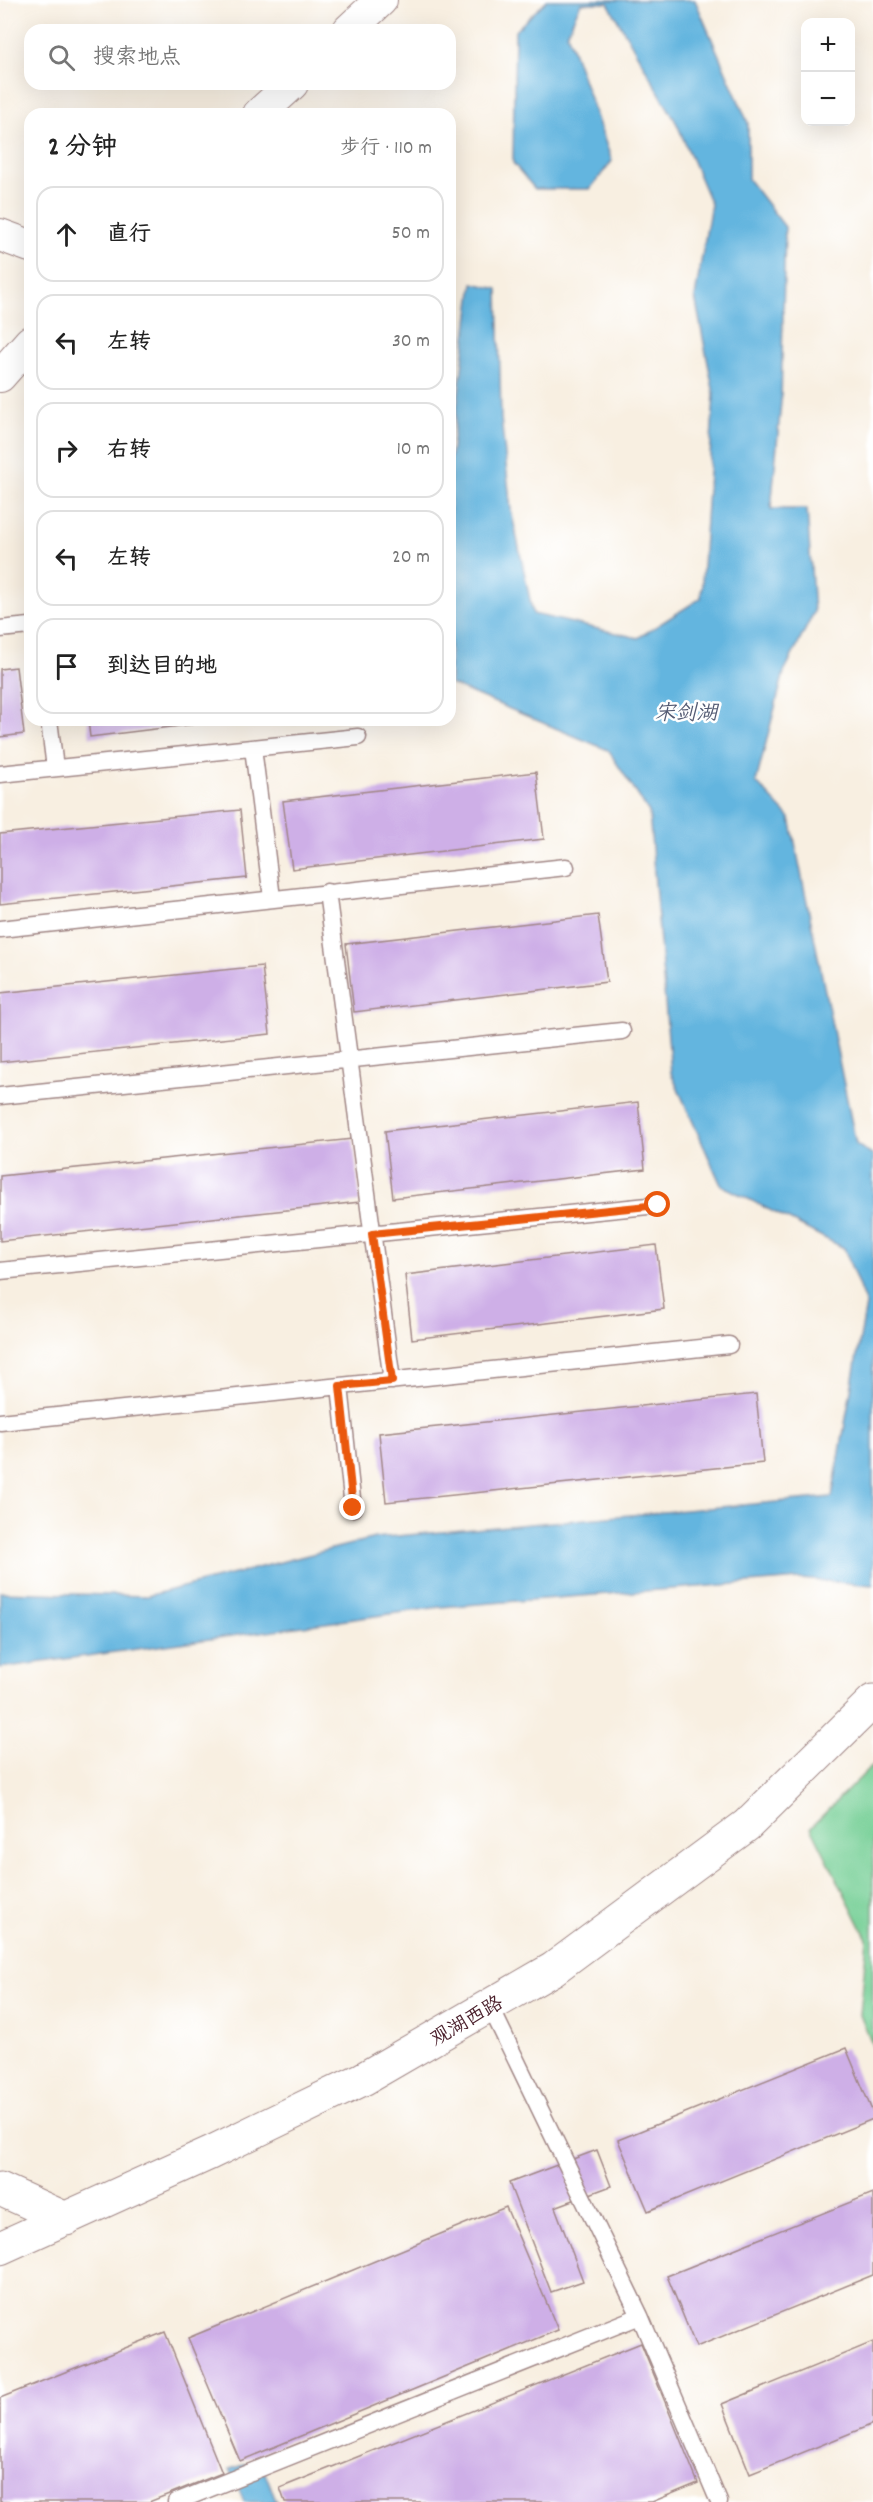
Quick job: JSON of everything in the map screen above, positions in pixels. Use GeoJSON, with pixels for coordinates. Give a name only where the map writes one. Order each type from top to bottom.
{"type":"FeatureCollection","features":[{"type":"Feature","properties":{"kind":"street"},"geometry":{"type":"LineString","coordinates":[[355,24],[381,0]]}},
{"type":"Feature","properties":{"kind":"street"},"geometry":{"type":"LineString","coordinates":[[266,108],[286,90]]}},
{"type":"Feature","properties":{"kind":"street"},"geometry":{"type":"LineString","coordinates":[[0,235],[24,244]]}},
{"type":"Feature","properties":{"kind":"street"},"geometry":{"type":"LineString","coordinates":[[0,376],[24,349]]}},
{"type":"Feature","properties":{"kind":"street","name":"观湖西路"},"geometry":{"type":"LineString","coordinates":[[0,2248],[220,2148],[363,2079],[553,1969],[747,1825],[873,1701]]}},
{"type":"Feature","properties":{"kind":"street"},"geometry":{"type":"LineString","coordinates":[[0,2189],[66,2219]]}},
{"type":"Feature","properties":{"kind":"lane"},"geometry":{"type":"LineString","coordinates":[[0,629],[24,627]]}},
{"type":"Feature","properties":{"kind":"lane"},"geometry":{"type":"LineString","coordinates":[[50,726],[55,768]]}},
{"type":"Feature","properties":{"kind":"lane"},"geometry":{"type":"LineString","coordinates":[[0,774],[358,737]]}},
{"type":"Feature","properties":{"kind":"lane"},"geometry":{"type":"LineString","coordinates":[[253,748],[272,898]]}},
{"type":"Feature","properties":{"kind":"lane"},"geometry":{"type":"LineString","coordinates":[[0,929],[566,867]]}},
{"type":"Feature","properties":{"kind":"lane"},"geometry":{"type":"LineString","coordinates":[[327,892],[392,1381]]}},
{"type":"Feature","properties":{"kind":"lane"},"geometry":{"type":"LineString","coordinates":[[0,1096],[622,1031]]}},
{"type":"Feature","properties":{"kind":"lane"},"geometry":{"type":"LineString","coordinates":[[0,1271],[658,1205]]}},
{"type":"Feature","properties":{"kind":"lane"},"geometry":{"type":"LineString","coordinates":[[0,1422],[729,1345]]}},
{"type":"Feature","properties":{"kind":"lane"},"geometry":{"type":"LineString","coordinates":[[340,1386],[353,1508]]}},
{"type":"Feature","properties":{"kind":"lane"},"geometry":{"type":"LineString","coordinates":[[490,2006],[640,2316],[719,2502]]}},
{"type":"Feature","properties":{"kind":"lane"},"geometry":{"type":"LineString","coordinates":[[176,2502],[640,2316]]}},
{"type":"Feature","properties":{"kind":"green space"},"geometry":{"type":"Polygon","coordinates":[[[873,1765],[873,2047],[860,2015],[867,1939],[811,1827],[873,1765]]]}},
{"type":"Feature","properties":{"kind":"water","name":"宋剑湖"},"geometry":{"type":"Polygon","coordinates":[[[547,0],[695,0],[748,123],[748,179],[785,227],[781,402],[771,509],[807,509],[814,612],[784,672],[756,782],[790,818],[856,1144],[873,1156],[873,1585],[800,1579],[440,1607],[0,1668],[0,1592],[147,1596],[375,1538],[832,1497],[866,1305],[844,1248],[721,1185],[671,1073],[649,812],[608,750],[456,687],[456,415],[473,283],[498,289],[501,418],[511,510],[533,614],[638,638],[701,598],[714,394],[695,297],[711,204],[677,124],[608,3],[581,3],[567,33],[612,161],[590,189],[535,189],[513,163],[515,31],[547,0]]]}},
{"type":"Feature","properties":{"kind":"water"},"geometry":{"type":"Polygon","coordinates":[[[260,2460],[277,2502],[244,2502],[230,2469],[260,2460]]]}},
{"type":"Feature","properties":{"kind":"building"},"geometry":{"type":"Polygon","coordinates":[[[16,667],[24,734],[0,737],[0,669],[16,667]]]}},
{"type":"Feature","properties":{"kind":"building"},"geometry":{"type":"Polygon","coordinates":[[[89,726],[179,726],[90,737],[89,726]]]}},
{"type":"Feature","properties":{"kind":"building"},"geometry":{"type":"Polygon","coordinates":[[[536,772],[544,839],[292,869],[283,801],[536,772]]]}},
{"type":"Feature","properties":{"kind":"building"},"geometry":{"type":"Polygon","coordinates":[[[240,810],[247,878],[0,904],[0,834],[240,810]]]}},
{"type":"Feature","properties":{"kind":"building"},"geometry":{"type":"Polygon","coordinates":[[[598,915],[607,982],[354,1012],[346,944],[598,915]]]}},
{"type":"Feature","properties":{"kind":"building"},"geometry":{"type":"Polygon","coordinates":[[[262,966],[270,1034],[0,1062],[0,993],[262,966]]]}},
{"type":"Feature","properties":{"kind":"building"},"geometry":{"type":"Polygon","coordinates":[[[638,1102],[645,1169],[393,1198],[385,1131],[638,1102]]]}},
{"type":"Feature","properties":{"kind":"building"},"geometry":{"type":"Polygon","coordinates":[[[353,1139],[360,1202],[0,1241],[0,1176],[353,1139]]]}},
{"type":"Feature","properties":{"kind":"building"},"geometry":{"type":"Polygon","coordinates":[[[656,1245],[664,1309],[412,1339],[405,1275],[656,1245]]]}},
{"type":"Feature","properties":{"kind":"building"},"geometry":{"type":"Polygon","coordinates":[[[756,1394],[763,1463],[386,1502],[379,1433],[756,1394]]]}},
{"type":"Feature","properties":{"kind":"building"},"geometry":{"type":"Polygon","coordinates":[[[846,2048],[873,2113],[873,2119],[648,2211],[618,2140],[846,2048]]]}},
{"type":"Feature","properties":{"kind":"building"},"geometry":{"type":"Polygon","coordinates":[[[597,2150],[611,2186],[555,2207],[583,2281],[551,2292],[509,2183],[597,2150]]]}},
{"type":"Feature","properties":{"kind":"building"},"geometry":{"type":"Polygon","coordinates":[[[873,2193],[873,2275],[696,2347],[667,2276],[873,2193]]]}},
{"type":"Feature","properties":{"kind":"building"},"geometry":{"type":"Polygon","coordinates":[[[506,2207],[558,2330],[240,2461],[188,2338],[506,2207]]]}},
{"type":"Feature","properties":{"kind":"building"},"geometry":{"type":"Polygon","coordinates":[[[165,2332],[222,2473],[149,2502],[0,2502],[0,2398],[165,2332]]]}},
{"type":"Feature","properties":{"kind":"building"},"geometry":{"type":"Polygon","coordinates":[[[873,2342],[873,2424],[750,2474],[722,2404],[873,2342]]]}},
{"type":"Feature","properties":{"kind":"building"},"geometry":{"type":"Polygon","coordinates":[[[641,2343],[698,2483],[652,2502],[285,2502],[280,2488],[641,2343]]]}},
{"type":"Feature","properties":{"kind":"route"},"geometry":{"type":"LineString","coordinates":[[353,1508],[340,1386],[392,1381],[372,1234],[658,1205]]}}]}
